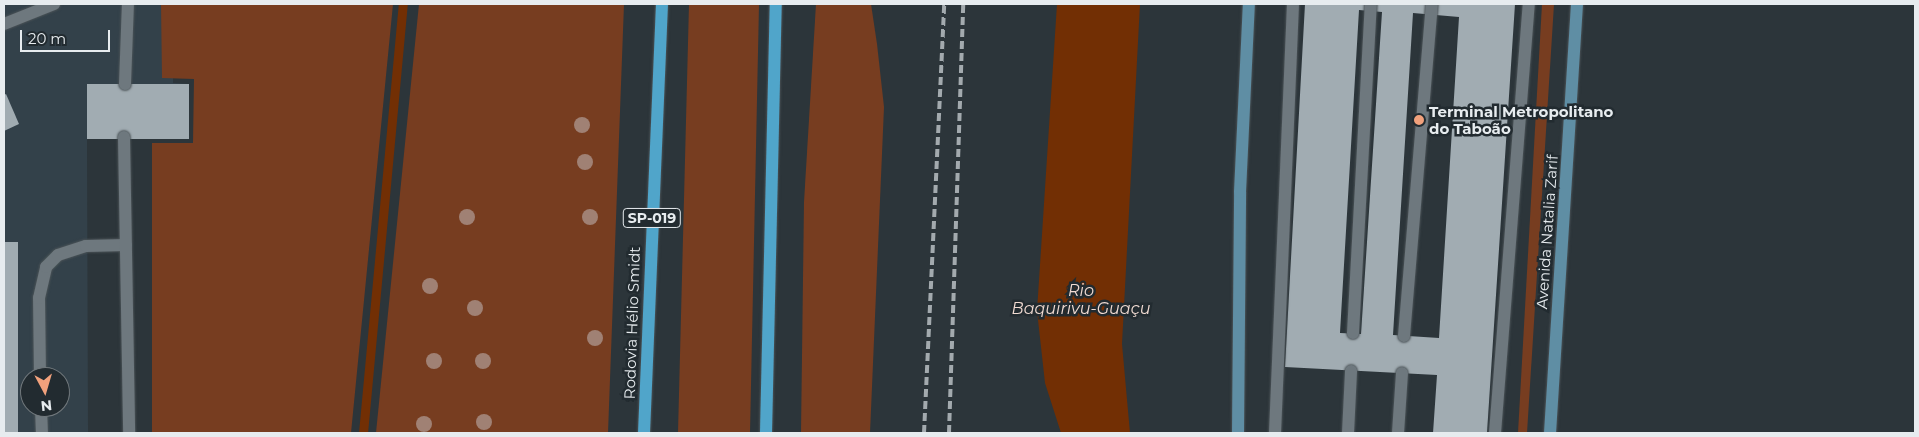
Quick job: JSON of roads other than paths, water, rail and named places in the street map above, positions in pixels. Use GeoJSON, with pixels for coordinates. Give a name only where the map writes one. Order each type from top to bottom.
{"type":"FeatureCollection","features":[{"type":"Feature","properties":{"kind":"main road","name":"Rodovia Hélio Smidt"},"geometry":{"type":"LineString","coordinates":[[644,433],[662,4]]}},
{"type":"Feature","properties":{"kind":"main road"},"geometry":{"type":"LineString","coordinates":[[766,433],[776,4]]}},
{"type":"Feature","properties":{"kind":"main road"},"geometry":{"type":"LineString","coordinates":[[1238,433],[1240,192],[1249,4]]}},
{"type":"Feature","properties":{"kind":"main road","name":"Avenida Natalia Zarif"},"geometry":{"type":"LineString","coordinates":[[1550,433],[1577,4]]}},
{"type":"Feature","properties":{"kind":"street"},"geometry":{"type":"LineString","coordinates":[[4,24],[54,4]]}},
{"type":"Feature","properties":{"kind":"street"},"geometry":{"type":"LineString","coordinates":[[125,84],[128,4]]}},
{"type":"Feature","properties":{"kind":"street"},"geometry":{"type":"LineString","coordinates":[[1275,433],[1293,4]]}},
{"type":"Feature","properties":{"kind":"street"},"geometry":{"type":"LineString","coordinates":[[1353,333],[1371,4]]}},
{"type":"Feature","properties":{"kind":"street"},"geometry":{"type":"LineString","coordinates":[[1404,336],[1432,4]]}},
{"type":"Feature","properties":{"kind":"street"},"geometry":{"type":"LineString","coordinates":[[1495,433],[1528,4]]}},
{"type":"Feature","properties":{"kind":"street"},"geometry":{"type":"LineString","coordinates":[[124,137],[129,433]]}},
{"type":"Feature","properties":{"kind":"street"},"geometry":{"type":"LineString","coordinates":[[40,367],[39,298],[46,267],[58,255],[86,246],[126,245]]}},
{"type":"Feature","properties":{"kind":"street"},"geometry":{"type":"LineString","coordinates":[[1348,433],[1351,371]]}},
{"type":"Feature","properties":{"kind":"street"},"geometry":{"type":"LineString","coordinates":[[1398,433],[1402,373]]}},
{"type":"Feature","properties":{"kind":"street"},"geometry":{"type":"LineString","coordinates":[[41,417],[42,433]]}},
{"type":"Feature","properties":{"kind":"water","name":"Rio Baquirivu-Guaçu"},"geometry":{"type":"Polygon","coordinates":[[[1057,4],[1140,4],[1122,344],[1130,433],[1061,433],[1045,383],[1037,311],[1057,4]]]}},
{"type":"Feature","properties":{"kind":"waterway"},"geometry":{"type":"LineString","coordinates":[[363,433],[403,4]]}},
{"type":"Feature","properties":{"kind":"railway"},"geometry":{"type":"LineString","coordinates":[[924,433],[944,4]]}},
{"type":"Feature","properties":{"kind":"railway"},"geometry":{"type":"LineString","coordinates":[[949,433],[963,4]]}},
{"type":"Feature","properties":{"kind":"place","name":"Terminal Metropolitano do Taboão"},"geometry":{"type":"Point","coordinates":[1419,120]}}]}
